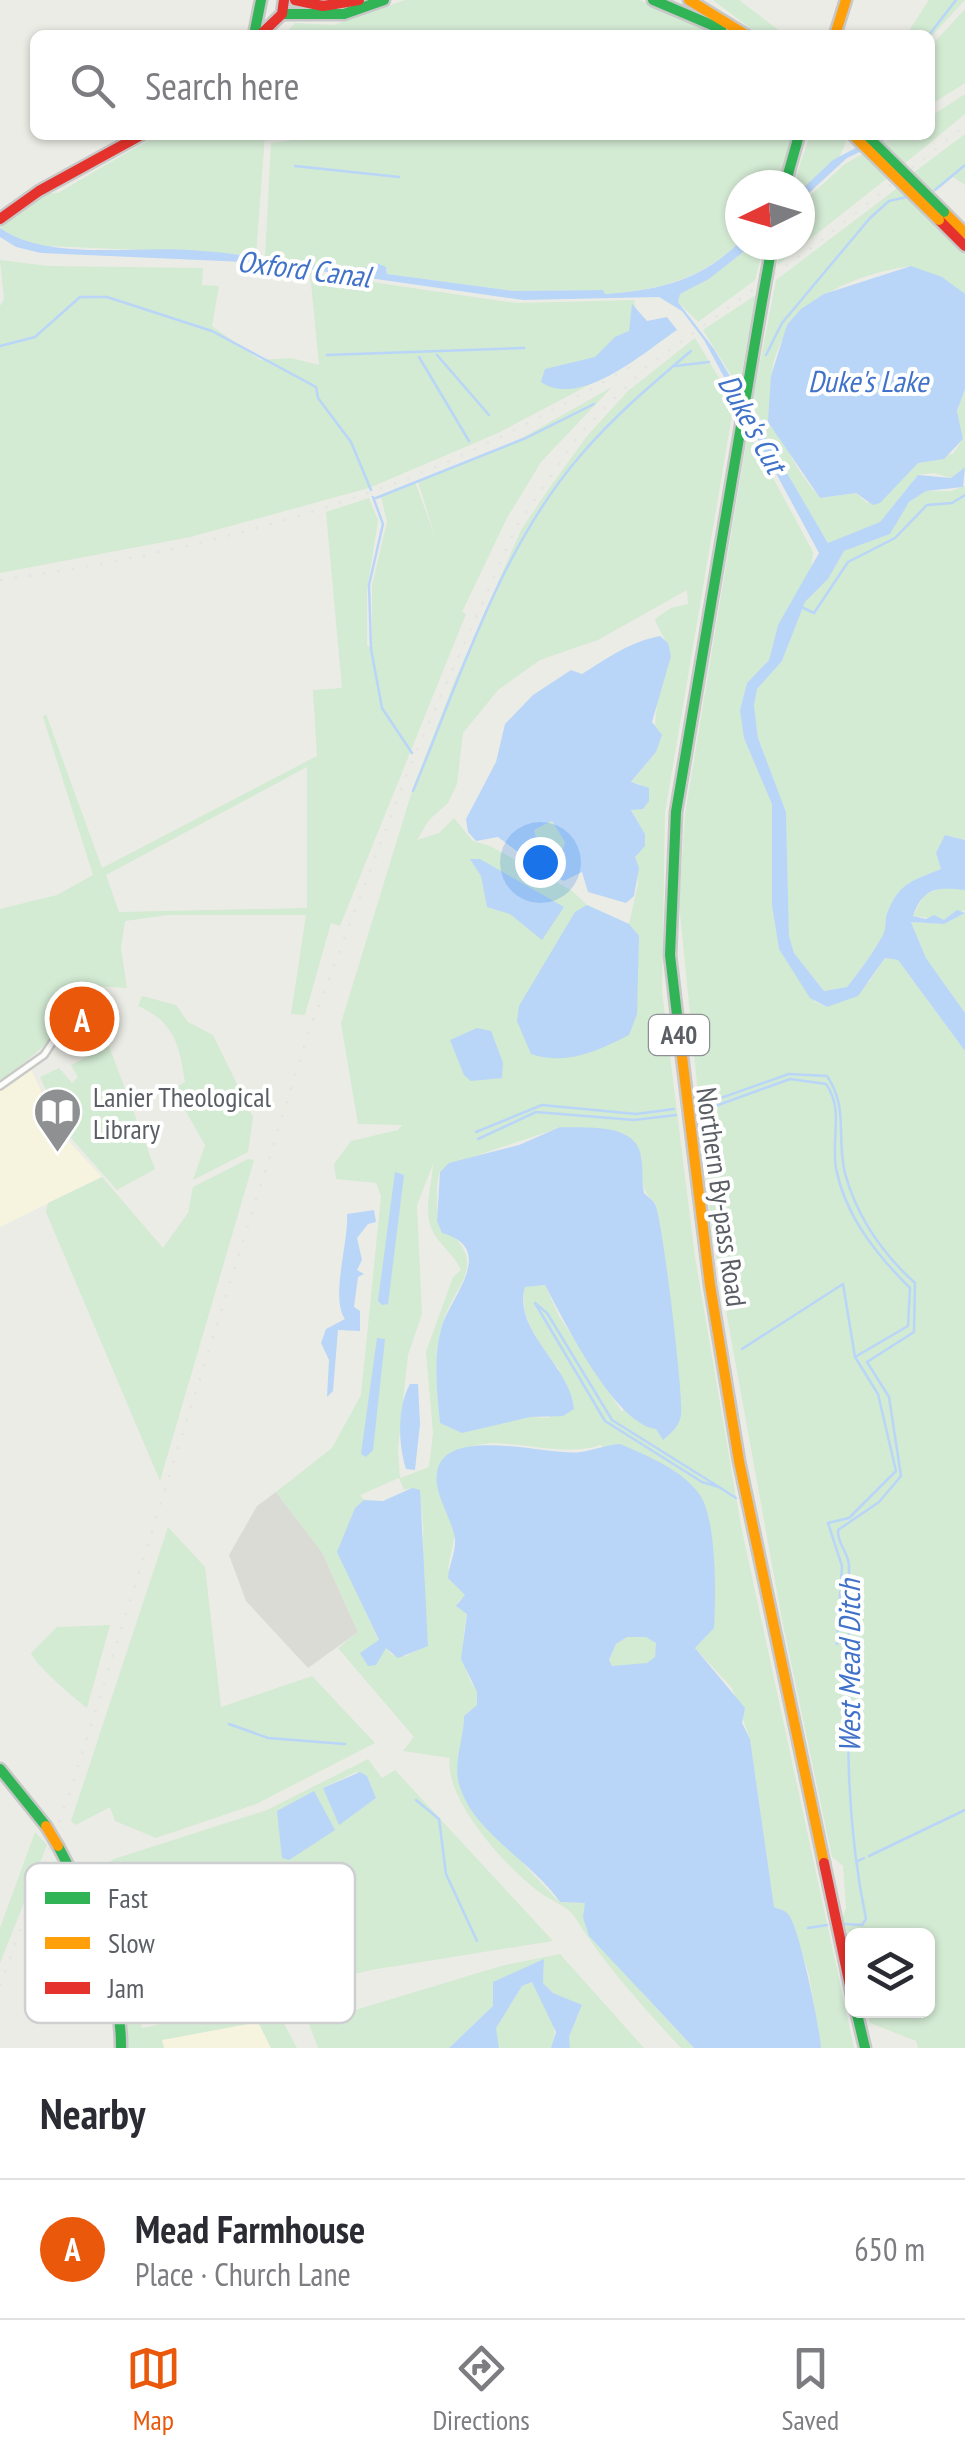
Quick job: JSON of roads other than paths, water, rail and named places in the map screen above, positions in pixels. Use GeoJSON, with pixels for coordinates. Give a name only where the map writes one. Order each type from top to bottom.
{"type":"FeatureCollection","features":[{"type":"Feature","properties":{"kind":"main road"},"geometry":{"type":"LineString","coordinates":[[263,30],[281,16],[284,0]]}},
{"type":"Feature","properties":{"kind":"main road"},"geometry":{"type":"LineString","coordinates":[[295,0],[323,6],[359,0]]}},
{"type":"Feature","properties":{"kind":"main road"},"geometry":{"type":"LineString","coordinates":[[260,6],[271,19],[344,14],[384,0]]}},
{"type":"Feature","properties":{"kind":"main road"},"geometry":{"type":"LineString","coordinates":[[653,0],[726,29]]}},
{"type":"Feature","properties":{"kind":"main road"},"geometry":{"type":"LineString","coordinates":[[673,0],[726,29]]}},
{"type":"Feature","properties":{"kind":"main road"},"geometry":{"type":"LineString","coordinates":[[689,0],[726,29]]}},
{"type":"Feature","properties":{"kind":"main road"},"geometry":{"type":"LineString","coordinates":[[700,0],[726,29]]}},
{"type":"Feature","properties":{"kind":"main road"},"geometry":{"type":"LineString","coordinates":[[837,30],[848,3]]}},
{"type":"Feature","properties":{"kind":"main road"},"geometry":{"type":"LineString","coordinates":[[0,219],[39,191],[132,140]]}},
{"type":"Feature","properties":{"kind":"main road"},"geometry":{"type":"LineString","coordinates":[[789,170],[798,140]]}},
{"type":"Feature","properties":{"kind":"main road"},"geometry":{"type":"LineString","coordinates":[[858,140],[965,233]]}},
{"type":"Feature","properties":{"kind":"main road"},"geometry":{"type":"LineString","coordinates":[[871,140],[965,246]]}},
{"type":"Feature","properties":{"kind":"main road","name":"Northern By-pass Road"},"geometry":{"type":"LineString","coordinates":[[769,260],[676,812],[670,954],[708,1265],[739,1460],[845,1962]]}},
{"type":"Feature","properties":{"kind":"main road"},"geometry":{"type":"LineString","coordinates":[[0,1770],[46,1826],[66,1863]]}},
{"type":"Feature","properties":{"kind":"main road"},"geometry":{"type":"LineString","coordinates":[[858,2018],[865,2048]]}},
{"type":"Feature","properties":{"kind":"main road"},"geometry":{"type":"LineString","coordinates":[[121,2048],[122,2023]]}},
{"type":"Feature","properties":{"kind":"street"},"geometry":{"type":"LineString","coordinates":[[0,1086],[44,1055],[75,1008]]}},
{"type":"Feature","properties":{"kind":"water"},"geometry":{"type":"Polygon","coordinates":[[[871,140],[885,140],[847,158],[815,187],[815,177],[833,160],[871,140]]]}},
{"type":"Feature","properties":{"kind":"water"},"geometry":{"type":"Polygon","coordinates":[[[0,228],[41,245],[65,248],[190,250],[359,270],[379,264],[386,267],[387,274],[513,291],[603,290],[605,294],[678,281],[725,255],[725,260],[733,260],[709,279],[680,294],[678,302],[714,349],[828,543],[880,522],[918,475],[951,478],[965,467],[963,487],[926,491],[909,502],[890,534],[844,551],[828,579],[805,602],[782,661],[757,689],[754,705],[758,738],[786,812],[789,936],[794,953],[824,991],[847,987],[857,975],[883,935],[887,914],[903,888],[941,869],[936,853],[945,835],[965,840],[965,890],[940,889],[928,894],[913,916],[926,919],[934,915],[944,920],[957,910],[965,913],[944,924],[911,922],[926,958],[965,1013],[965,1051],[898,960],[885,958],[858,996],[827,1007],[810,998],[779,949],[772,906],[772,804],[744,738],[740,710],[747,683],[769,660],[778,625],[819,553],[704,340],[682,311],[659,297],[523,300],[265,263],[41,253],[16,247],[0,237],[0,228]]]}},
{"type":"Feature","properties":{"kind":"water","name":"Duke's Lake"},"geometry":{"type":"Polygon","coordinates":[[[911,266],[942,277],[965,294],[965,389],[957,411],[963,439],[944,459],[918,463],[880,503],[873,505],[856,493],[820,498],[768,422],[771,376],[787,325],[801,309],[824,294],[911,266]]]}},
{"type":"Feature","properties":{"kind":"water"},"geometry":{"type":"Polygon","coordinates":[[[632,304],[647,321],[667,317],[677,330],[593,383],[557,388],[541,382],[545,369],[595,357],[615,337],[629,331],[632,304]]]}},
{"type":"Feature","properties":{"kind":"water"},"geometry":{"type":"Polygon","coordinates":[[[660,636],[668,643],[671,656],[652,722],[662,735],[656,752],[631,782],[649,788],[649,801],[643,809],[631,810],[645,834],[645,846],[635,857],[639,868],[634,896],[626,903],[588,892],[582,872],[564,881],[545,872],[498,837],[476,841],[468,832],[466,819],[496,762],[505,724],[533,695],[571,670],[582,674],[619,651],[660,636]],[[552,821],[534,830],[536,837],[562,853],[565,842],[552,821]]]}},
{"type":"Feature","properties":{"kind":"water"},"geometry":{"type":"Polygon","coordinates":[[[470,859],[480,859],[564,907],[542,940],[510,914],[487,907],[481,876],[470,859]]]}},
{"type":"Feature","properties":{"kind":"water"},"geometry":{"type":"Polygon","coordinates":[[[587,905],[629,924],[639,936],[637,1014],[629,1035],[593,1051],[557,1058],[531,1054],[517,1021],[519,1006],[575,912],[587,905]]]}},
{"type":"Feature","properties":{"kind":"water"},"geometry":{"type":"Polygon","coordinates":[[[477,1028],[491,1031],[503,1063],[502,1078],[471,1081],[464,1075],[450,1040],[477,1028]]]}},
{"type":"Feature","properties":{"kind":"water"},"geometry":{"type":"Polygon","coordinates":[[[560,1127],[618,1132],[628,1136],[640,1152],[644,1193],[655,1204],[662,1239],[681,1402],[680,1419],[663,1440],[656,1429],[640,1423],[608,1391],[545,1285],[525,1287],[523,1303],[534,1334],[563,1378],[574,1409],[563,1416],[530,1417],[462,1433],[440,1423],[436,1376],[439,1340],[469,1262],[467,1250],[459,1240],[442,1233],[437,1221],[440,1172],[449,1163],[519,1145],[560,1127]]]}},
{"type":"Feature","properties":{"kind":"water"},"geometry":{"type":"Polygon","coordinates":[[[395,1172],[404,1175],[388,1304],[382,1305],[378,1301],[395,1172]]]}},
{"type":"Feature","properties":{"kind":"water"},"geometry":{"type":"Polygon","coordinates":[[[374,1210],[376,1222],[368,1224],[357,1238],[362,1260],[357,1270],[364,1274],[358,1277],[354,1307],[360,1311],[360,1331],[338,1330],[333,1391],[327,1397],[329,1360],[321,1343],[326,1329],[345,1319],[339,1297],[347,1214],[374,1210]]]}},
{"type":"Feature","properties":{"kind":"water"},"geometry":{"type":"Polygon","coordinates":[[[377,1338],[385,1339],[373,1450],[366,1457],[361,1454],[377,1338]]]}},
{"type":"Feature","properties":{"kind":"water"},"geometry":{"type":"Polygon","coordinates":[[[410,1384],[418,1384],[420,1424],[415,1470],[406,1469],[400,1437],[403,1403],[410,1384]]]}},
{"type":"Feature","properties":{"kind":"water"},"geometry":{"type":"Polygon","coordinates":[[[620,1444],[674,1471],[693,1486],[706,1507],[714,1560],[714,1628],[695,1648],[745,1708],[742,1723],[750,1739],[774,1907],[788,1914],[798,1937],[821,2048],[694,2048],[589,1936],[583,1917],[585,1903],[560,1902],[476,1817],[459,1784],[457,1767],[464,1716],[477,1705],[477,1692],[461,1659],[467,1614],[456,1606],[465,1595],[448,1578],[455,1539],[438,1488],[437,1472],[444,1457],[478,1445],[581,1452],[620,1444]],[[627,1637],[616,1644],[609,1660],[612,1666],[647,1663],[655,1657],[656,1643],[646,1637],[627,1637]]]}},
{"type":"Feature","properties":{"kind":"water"},"geometry":{"type":"Polygon","coordinates":[[[412,1488],[420,1490],[428,1646],[398,1658],[386,1648],[376,1665],[368,1666],[360,1653],[379,1640],[337,1552],[355,1508],[364,1500],[383,1501],[412,1488]]]}},
{"type":"Feature","properties":{"kind":"water"},"geometry":{"type":"Polygon","coordinates":[[[360,1772],[367,1776],[376,1798],[339,1825],[323,1788],[360,1772]]]}},
{"type":"Feature","properties":{"kind":"water"},"geometry":{"type":"Polygon","coordinates":[[[314,1791],[335,1830],[289,1860],[282,1858],[277,1811],[314,1791]]]}},
{"type":"Feature","properties":{"kind":"water"},"geometry":{"type":"Polygon","coordinates":[[[544,1959],[543,1983],[553,1993],[582,2005],[569,2037],[570,2048],[551,2048],[556,2032],[532,1982],[522,1986],[496,2028],[499,2048],[449,2048],[493,2006],[493,1982],[544,1959]]]}},
{"type":"Feature","properties":{"kind":"waterway"},"geometry":{"type":"LineString","coordinates":[[933,30],[956,0]]}},
{"type":"Feature","properties":{"kind":"waterway"},"geometry":{"type":"LineString","coordinates":[[935,190],[965,165]]}},
{"type":"Feature","properties":{"kind":"waterway"},"geometry":{"type":"LineString","coordinates":[[295,166],[399,177]]}},
{"type":"Feature","properties":{"kind":"waterway"},"geometry":{"type":"LineString","coordinates":[[766,355],[782,323],[870,218],[889,201],[907,197]]}},
{"type":"Feature","properties":{"kind":"waterway"},"geometry":{"type":"LineString","coordinates":[[0,346],[35,337],[80,297],[107,297],[212,331],[316,387],[318,398],[351,442],[371,490]]}},
{"type":"Feature","properties":{"kind":"waterway"},"geometry":{"type":"LineString","coordinates":[[327,355],[524,348]]}},
{"type":"Feature","properties":{"kind":"waterway"},"geometry":{"type":"LineString","coordinates":[[413,791],[484,617],[526,532],[580,456],[633,401],[691,351]]}},
{"type":"Feature","properties":{"kind":"waterway"},"geometry":{"type":"LineString","coordinates":[[437,355],[489,415]]}},
{"type":"Feature","properties":{"kind":"waterway"},"geometry":{"type":"LineString","coordinates":[[419,357],[469,441]]}},
{"type":"Feature","properties":{"kind":"waterway"},"geometry":{"type":"LineString","coordinates":[[675,366],[709,362]]}},
{"type":"Feature","properties":{"kind":"waterway"},"geometry":{"type":"LineString","coordinates":[[376,498],[526,438],[594,404]]}},
{"type":"Feature","properties":{"kind":"waterway"},"geometry":{"type":"LineString","coordinates":[[799,606],[814,613],[848,562],[895,538],[927,505],[952,503],[965,495]]}},
{"type":"Feature","properties":{"kind":"waterway"},"geometry":{"type":"LineString","coordinates":[[373,497],[383,524],[369,585],[371,649],[382,708],[412,753]]}},
{"type":"Feature","properties":{"kind":"waterway","name":"West Mead Ditch"},"geometry":{"type":"LineString","coordinates":[[698,1106],[789,1074],[827,1076],[838,1100],[845,1173],[856,1205],[882,1247],[915,1283],[914,1332],[867,1362],[889,1397],[901,1476],[879,1502],[838,1530],[849,1566],[849,1785],[866,1919],[862,1925],[845,1924]]}},
{"type":"Feature","properties":{"kind":"waterway","name":"West Mead Ditch"},"geometry":{"type":"LineString","coordinates":[[699,1112],[790,1079],[826,1084],[836,1114],[835,1157],[840,1186],[874,1248],[910,1288],[908,1326],[855,1357],[878,1394],[896,1471],[849,1518],[828,1523],[842,1566],[837,1644]]}},
{"type":"Feature","properties":{"kind":"waterway"},"geometry":{"type":"LineString","coordinates":[[476,1132],[542,1105],[636,1114],[674,1109]]}},
{"type":"Feature","properties":{"kind":"waterway"},"geometry":{"type":"LineString","coordinates":[[478,1139],[536,1112],[634,1120],[676,1115]]}},
{"type":"Feature","properties":{"kind":"waterway"},"geometry":{"type":"LineString","coordinates":[[742,1349],[843,1284],[855,1357]]}},
{"type":"Feature","properties":{"kind":"waterway"},"geometry":{"type":"LineString","coordinates":[[719,1487],[702,1482],[605,1421],[535,1303],[547,1313],[612,1420],[719,1487],[736,1498]]}},
{"type":"Feature","properties":{"kind":"waterway"},"geometry":{"type":"LineString","coordinates":[[229,1724],[268,1738],[345,1744]]}},
{"type":"Feature","properties":{"kind":"waterway"},"geometry":{"type":"LineString","coordinates":[[416,1800],[439,1819],[446,1874],[477,1941]]}},
{"type":"Feature","properties":{"kind":"waterway"},"geometry":{"type":"LineString","coordinates":[[869,1856],[965,1810]]}},
{"type":"Feature","properties":{"kind":"waterway","name":"West Mead Ditch"},"geometry":{"type":"LineString","coordinates":[[856,1862],[864,1858]]}},
{"type":"Feature","properties":{"kind":"waterway"},"geometry":{"type":"LineString","coordinates":[[808,1928],[827,1925]]}},
{"type":"Feature","properties":{"kind":"railway"},"geometry":{"type":"LineString","coordinates":[[44,1863],[72,1786],[309,1031],[410,766],[516,527],[580,433],[645,368],[815,245],[965,126]]}},
{"type":"Feature","properties":{"kind":"railway"},"geometry":{"type":"LineString","coordinates":[[0,580],[161,552],[319,510],[477,448],[639,362]]}},
{"type":"Feature","properties":{"kind":"railway"},"geometry":{"type":"LineString","coordinates":[[0,1986],[25,1917]]}},
{"type":"Feature","properties":{"kind":"place","name":"Mead Farmhouse"},"geometry":{"type":"Point","coordinates":[82,1019]}},
{"type":"Feature","properties":{"kind":"place","name":"Lanier Theological Library"},"geometry":{"type":"Point","coordinates":[58,1154]}},
{"type":"Feature","properties":{"kind":"water label","name":"Oxford Canal"},"geometry":{"type":"Point","coordinates":[304,268]}},
{"type":"Feature","properties":{"kind":"water label","name":"Duke's Cut"},"geometry":{"type":"Point","coordinates":[753,423]}}]}
